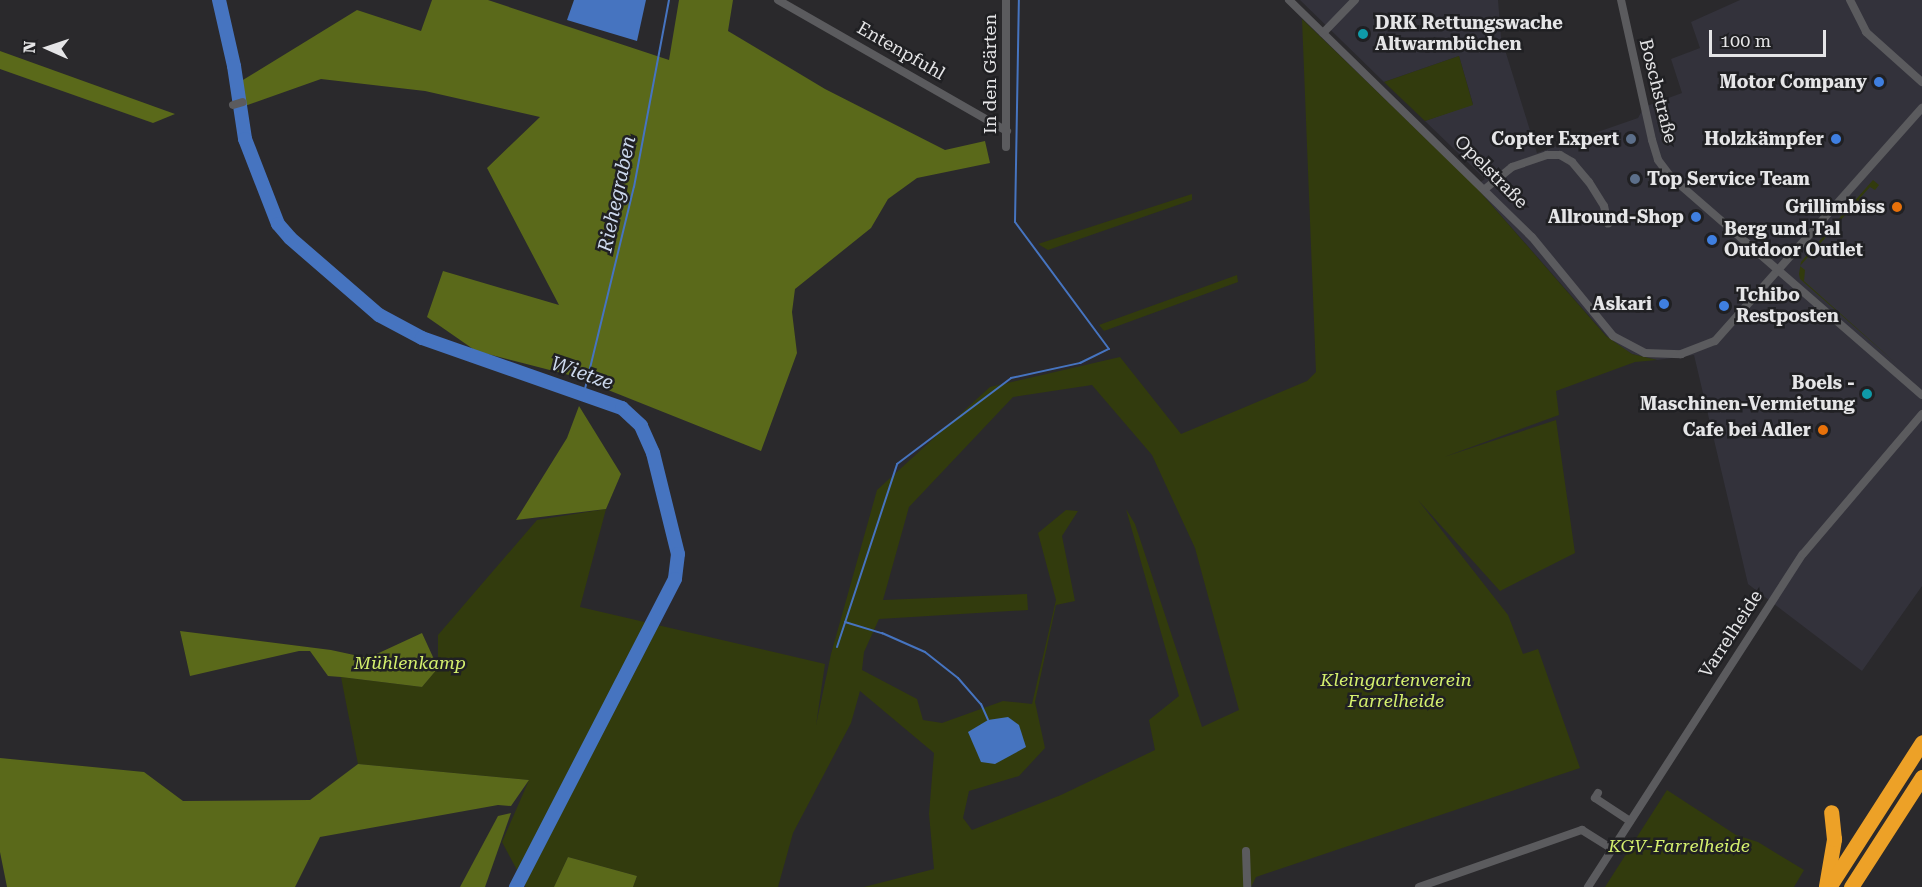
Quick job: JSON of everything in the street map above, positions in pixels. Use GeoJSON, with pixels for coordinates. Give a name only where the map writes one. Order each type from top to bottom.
{"type":"FeatureCollection","features":[{"type":"Feature","properties":{"kind":"highway"},"geometry":{"type":"LineString","coordinates":[[1827,887],[1922,742]]}},
{"type":"Feature","properties":{"kind":"highway"},"geometry":{"type":"LineString","coordinates":[[1851,887],[1922,777]]}},
{"type":"Feature","properties":{"kind":"highway"},"geometry":{"type":"LineString","coordinates":[[1827,887],[1834,839],[1831,812]]}},
{"type":"Feature","properties":{"kind":"street","name":"Entenpfuhl"},"geometry":{"type":"LineString","coordinates":[[777,0],[1007,132]]}},
{"type":"Feature","properties":{"kind":"street","name":"In den Gärten"},"geometry":{"type":"LineString","coordinates":[[1006,0],[1006,147]]}},
{"type":"Feature","properties":{"kind":"street","name":"Opelstraße"},"geometry":{"type":"LineString","coordinates":[[1289,0],[1532,237],[1613,336],[1645,353],[1681,354],[1715,341],[1922,108]]}},
{"type":"Feature","properties":{"kind":"street"},"geometry":{"type":"LineString","coordinates":[[1323,33],[1355,0]]}},
{"type":"Feature","properties":{"kind":"street","name":"Boschstraße"},"geometry":{"type":"LineString","coordinates":[[1621,0],[1658,160],[1671,177],[1922,395]]}},
{"type":"Feature","properties":{"kind":"street"},"geometry":{"type":"LineString","coordinates":[[1850,0],[1866,32],[1922,82]]}},
{"type":"Feature","properties":{"kind":"street"},"geometry":{"type":"LineString","coordinates":[[233,105],[243,102]]}},
{"type":"Feature","properties":{"kind":"street"},"geometry":{"type":"LineString","coordinates":[[1485,189],[1512,167],[1547,155],[1560,155],[1572,162],[1589,182],[1604,206],[1608,224]]}},
{"type":"Feature","properties":{"kind":"street","name":"Varrelheide"},"geometry":{"type":"LineString","coordinates":[[1588,887],[1803,554],[1922,414]]}},
{"type":"Feature","properties":{"kind":"street"},"geometry":{"type":"LineString","coordinates":[[1598,794],[1595,798],[1630,821]]}},
{"type":"Feature","properties":{"kind":"street"},"geometry":{"type":"LineString","coordinates":[[1419,887],[1582,830],[1612,849]]}},
{"type":"Feature","properties":{"kind":"street"},"geometry":{"type":"LineString","coordinates":[[1246,851],[1247,887]]}},
{"type":"Feature","properties":{"kind":"shaded area"},"geometry":{"type":"Polygon","coordinates":[[[1300,0],[1498,0],[1501,37],[1537,153],[1638,118],[1644,107],[1682,93],[1671,59],[1700,48],[1691,22],[1740,0],[1922,0],[1922,586],[1862,671],[1748,584],[1694,355],[1657,360],[1632,354],[1613,343],[1475,186],[1485,179],[1425,121],[1473,104],[1459,56],[1384,82],[1300,0]]]}},
{"type":"Feature","properties":{"kind":"green space"},"geometry":{"type":"Polygon","coordinates":[[[432,0],[488,0],[669,60],[679,0],[733,0],[728,31],[825,89],[945,150],[985,141],[990,163],[917,178],[888,199],[871,228],[795,289],[792,312],[797,353],[761,451],[573,376],[476,351],[427,317],[443,271],[559,305],[487,168],[540,117],[425,91],[321,79],[242,107],[238,83],[357,10],[421,31],[432,0]]]}},
{"type":"Feature","properties":{"kind":"green space","name":"Kleingartenverein Farrelheide"},"geometry":{"type":"Polygon","coordinates":[[[1302,19],[1475,186],[1606,336],[1632,354],[1657,360],[1635,362],[1556,391],[1559,415],[1444,457],[1556,420],[1575,553],[1500,591],[1418,500],[1508,615],[1523,654],[1538,649],[1580,768],[1256,877],[1251,887],[864,887],[934,869],[929,814],[934,753],[860,691],[851,723],[793,833],[778,887],[633,887],[637,876],[568,857],[554,887],[526,887],[502,842],[529,780],[358,764],[341,677],[422,687],[438,668],[438,635],[537,520],[606,509],[580,607],[825,664],[816,725],[831,654],[877,490],[990,387],[1120,357],[1181,434],[1307,381],[1316,372],[1302,19]],[[1092,385],[1013,397],[909,507],[883,600],[1027,594],[1028,610],[879,619],[864,652],[862,670],[917,699],[923,720],[942,723],[1003,701],[1032,704],[1056,600],[1038,533],[1066,510],[1078,511],[1062,536],[1075,601],[1056,605],[1035,702],[1045,748],[1019,776],[969,791],[963,818],[972,830],[1061,795],[1155,750],[1149,720],[1179,696],[1126,509],[1135,524],[1202,727],[1239,710],[1195,548],[1152,455],[1092,385]]]}},
{"type":"Feature","properties":{"kind":"green space"},"geometry":{"type":"Polygon","coordinates":[[[0,51],[175,114],[153,123],[0,69],[0,51]]]}},
{"type":"Feature","properties":{"kind":"green space"},"geometry":{"type":"Polygon","coordinates":[[[1459,56],[1473,105],[1425,121],[1384,82],[1459,56]]]}},
{"type":"Feature","properties":{"kind":"green space"},"geometry":{"type":"Polygon","coordinates":[[[1873,180],[1879,185],[1875,190],[1870,187],[1859,199],[1863,203],[1859,208],[1855,204],[1811,254],[1815,259],[1808,257],[1800,266],[1801,262],[1873,180]]]}},
{"type":"Feature","properties":{"kind":"green space"},"geometry":{"type":"Polygon","coordinates":[[[1192,194],[1192,200],[1048,250],[1038,244],[1192,194]]]}},
{"type":"Feature","properties":{"kind":"green space"},"geometry":{"type":"Polygon","coordinates":[[[1800,266],[1805,270],[1804,281],[1897,364],[1800,279],[1800,266]]]}},
{"type":"Feature","properties":{"kind":"green space"},"geometry":{"type":"Polygon","coordinates":[[[1237,275],[1238,282],[1104,331],[1099,325],[1237,275]]]}},
{"type":"Feature","properties":{"kind":"green space"},"geometry":{"type":"Polygon","coordinates":[[[579,406],[621,474],[606,509],[516,520],[567,438],[579,406]]]}},
{"type":"Feature","properties":{"kind":"green space","name":"Mühlenkamp"},"geometry":{"type":"Polygon","coordinates":[[[180,631],[331,650],[368,658],[422,633],[438,668],[422,687],[328,676],[310,651],[299,651],[190,676],[180,631]]]}},
{"type":"Feature","properties":{"kind":"green space"},"geometry":{"type":"Polygon","coordinates":[[[0,758],[144,772],[183,801],[310,800],[358,764],[529,780],[511,806],[498,805],[320,837],[295,887],[7,887],[0,852],[0,758]]]}},
{"type":"Feature","properties":{"kind":"green space","name":"KGV-Farrelheide"},"geometry":{"type":"Polygon","coordinates":[[[1667,790],[1736,835],[1758,842],[1804,870],[1794,887],[1605,887],[1667,790]]]}},
{"type":"Feature","properties":{"kind":"green space"},"geometry":{"type":"Polygon","coordinates":[[[511,813],[485,887],[460,887],[498,816],[511,813]]]}},
{"type":"Feature","properties":{"kind":"green space"},"geometry":{"type":"Polygon","coordinates":[[[568,857],[637,876],[633,887],[554,887],[568,857]]]}},
{"type":"Feature","properties":{"kind":"water"},"geometry":{"type":"Polygon","coordinates":[[[574,0],[646,0],[637,41],[567,20],[574,0]]]}},
{"type":"Feature","properties":{"kind":"water"},"geometry":{"type":"Polygon","coordinates":[[[1008,717],[1019,725],[1026,747],[995,764],[981,762],[968,732],[988,720],[1008,717]]]}},
{"type":"Feature","properties":{"kind":"waterway","name":"Wietze"},"geometry":{"type":"LineString","coordinates":[[219,0],[234,66],[245,139],[278,224],[290,238],[379,315],[422,338],[622,408],[641,426],[653,453],[678,554],[675,579],[516,887]]}},
{"type":"Feature","properties":{"kind":"waterway","name":"Riehegraben"},"geometry":{"type":"LineString","coordinates":[[584,393],[634,187],[669,0]]}},
{"type":"Feature","properties":{"kind":"waterway"},"geometry":{"type":"LineString","coordinates":[[837,647],[897,464],[1011,378],[1080,363],[1109,349],[1015,222],[1019,0]]}},
{"type":"Feature","properties":{"kind":"waterway"},"geometry":{"type":"LineString","coordinates":[[845,622],[882,633],[925,652],[958,678],[981,704],[988,720]]}},
{"type":"Feature","properties":{"kind":"place","name":"DRK Rettungswache Altwarmbüchen"},"geometry":{"type":"Point","coordinates":[1363,34]}},
{"type":"Feature","properties":{"kind":"place","name":"Motor Company"},"geometry":{"type":"Point","coordinates":[1879,82]}},
{"type":"Feature","properties":{"kind":"place","name":"Copter Expert"},"geometry":{"type":"Point","coordinates":[1631,139]}},
{"type":"Feature","properties":{"kind":"place","name":"Holzkämpfer"},"geometry":{"type":"Point","coordinates":[1836,139]}},
{"type":"Feature","properties":{"kind":"place","name":"Top Service Team"},"geometry":{"type":"Point","coordinates":[1635,179]}},
{"type":"Feature","properties":{"kind":"place","name":"Grillimbiss"},"geometry":{"type":"Point","coordinates":[1897,207]}},
{"type":"Feature","properties":{"kind":"place","name":"Allround-Shop"},"geometry":{"type":"Point","coordinates":[1696,217]}},
{"type":"Feature","properties":{"kind":"place","name":"Berg und Tal Outdoor Outlet"},"geometry":{"type":"Point","coordinates":[1712,240]}},
{"type":"Feature","properties":{"kind":"place","name":"Askari"},"geometry":{"type":"Point","coordinates":[1664,304]}},
{"type":"Feature","properties":{"kind":"place","name":"Tchibo Restposten"},"geometry":{"type":"Point","coordinates":[1724,306]}},
{"type":"Feature","properties":{"kind":"place","name":"Boels - Maschinen-Vermietung"},"geometry":{"type":"Point","coordinates":[1867,394]}},
{"type":"Feature","properties":{"kind":"place","name":"Cafe bei Adler"},"geometry":{"type":"Point","coordinates":[1823,430]}}]}
